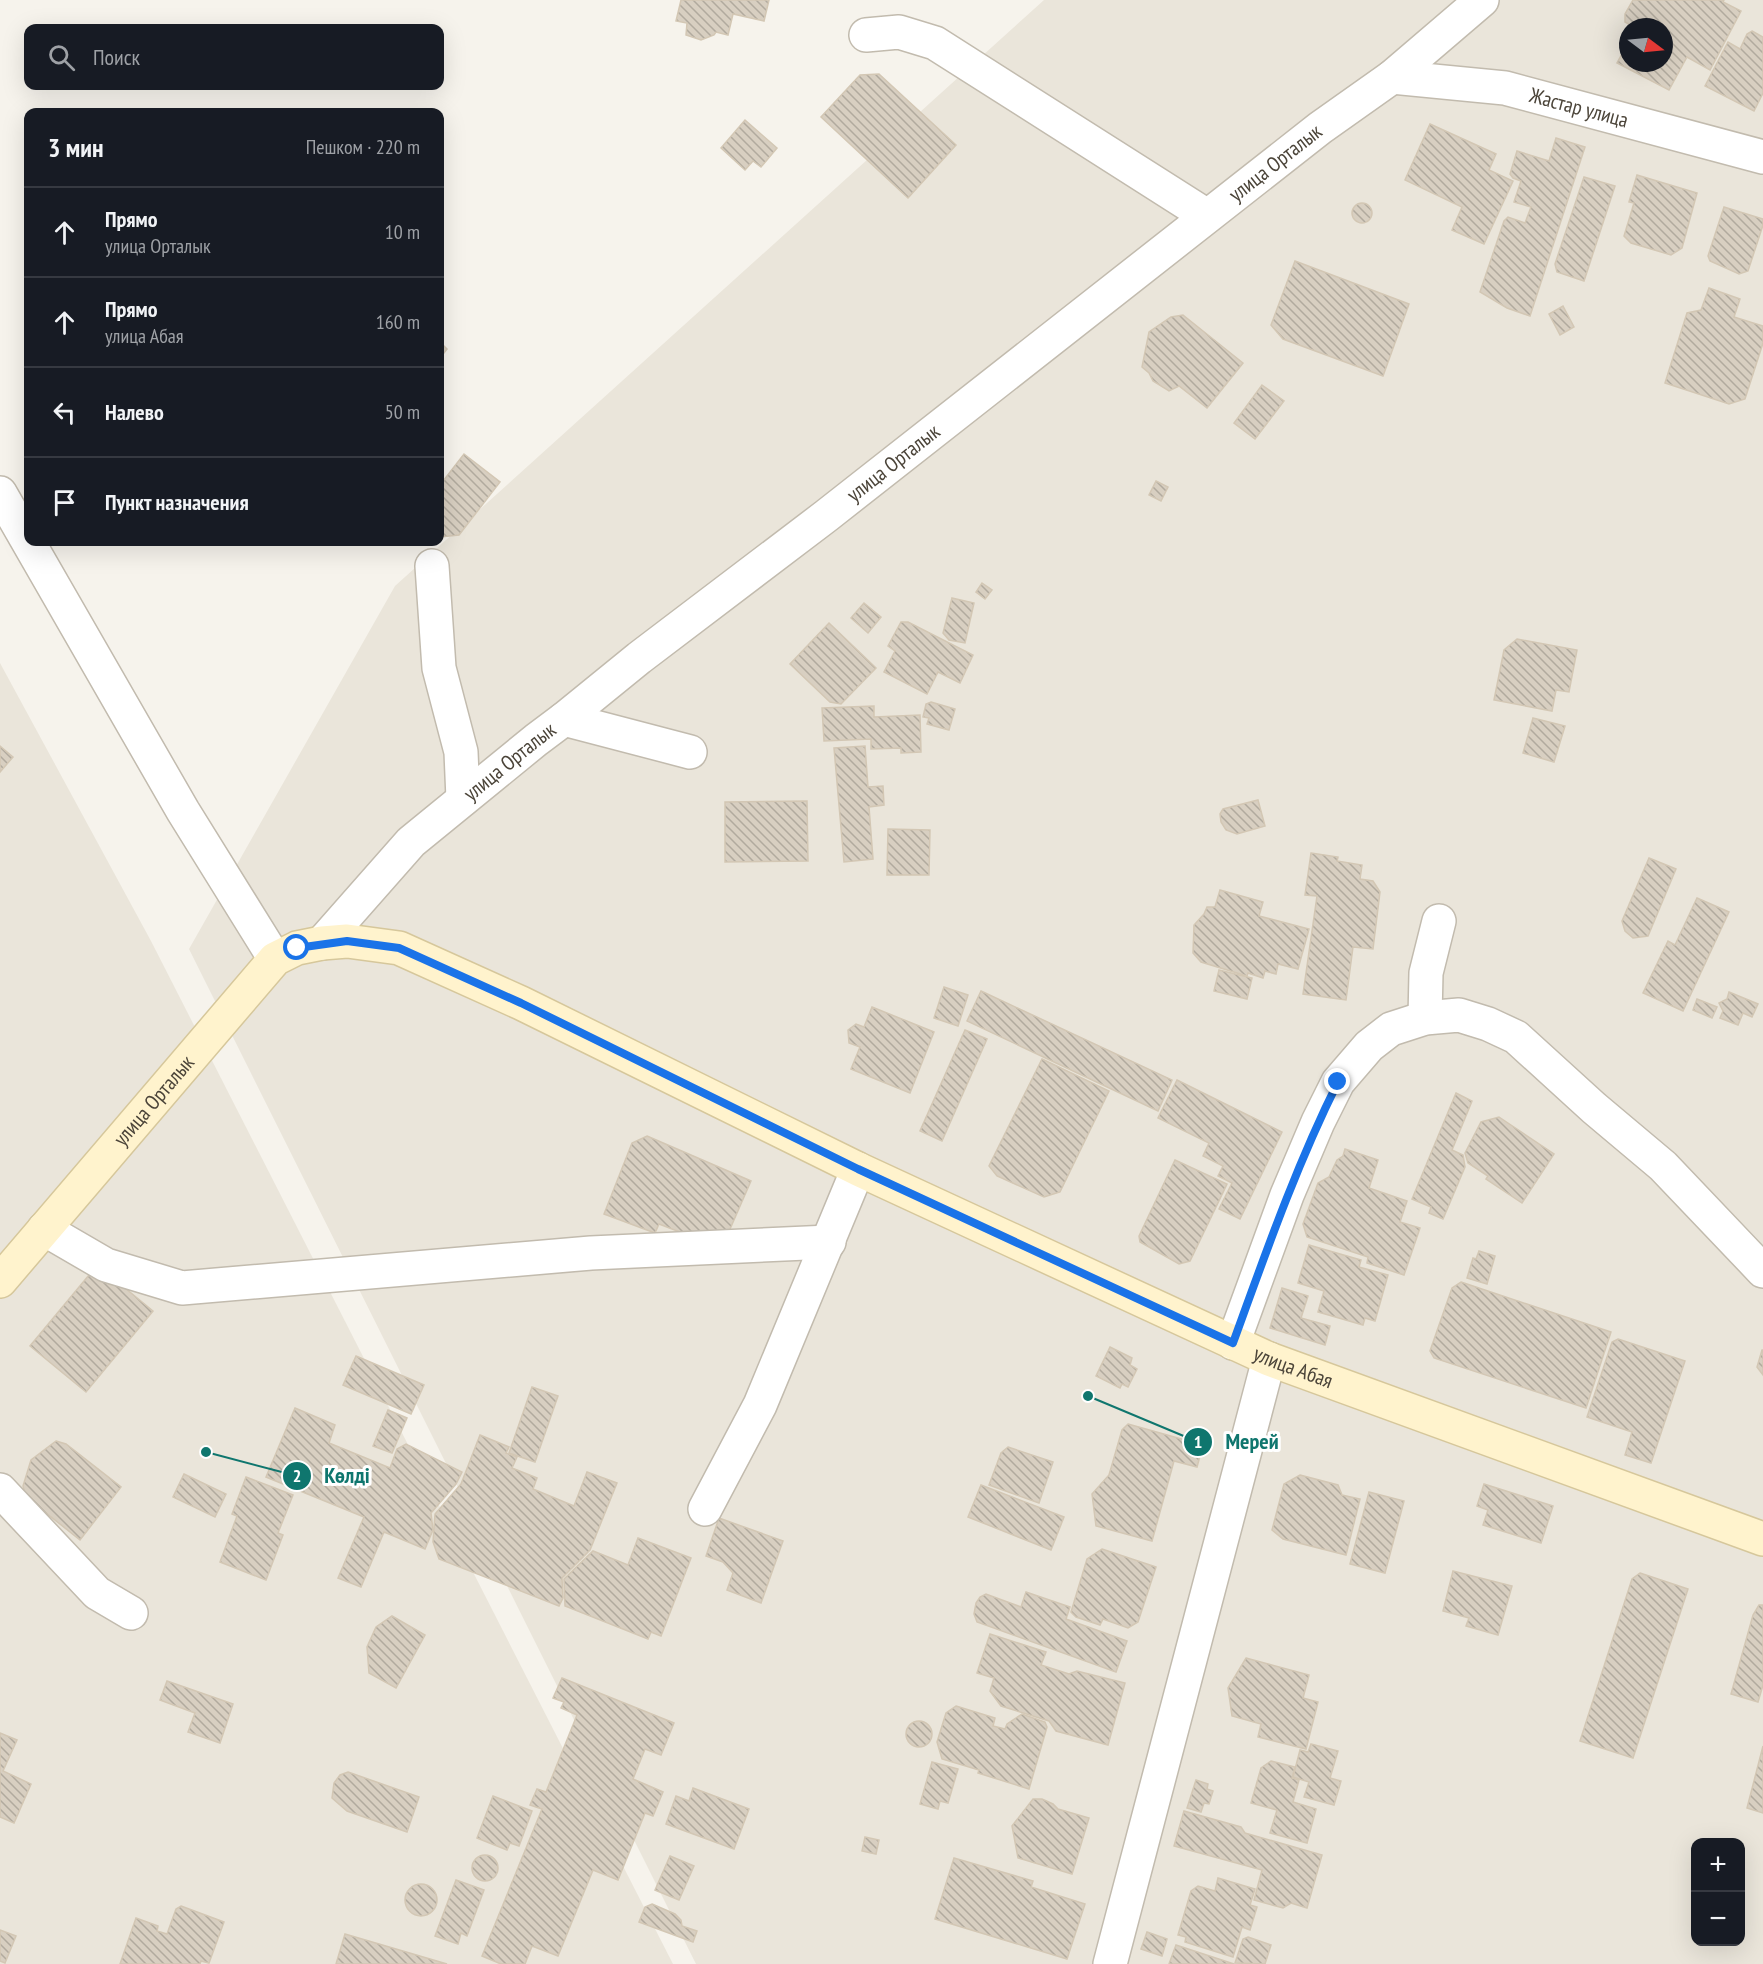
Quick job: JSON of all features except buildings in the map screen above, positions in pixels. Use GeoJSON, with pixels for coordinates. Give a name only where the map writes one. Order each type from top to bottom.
{"type":"FeatureCollection","features":[{"type":"Feature","properties":{"kind":"main road","name":"улица Орталык"},"geometry":{"type":"LineString","coordinates":[[2,1274],[44,1229],[275,959],[297,948],[334,942]]}},
{"type":"Feature","properties":{"kind":"main road","name":"улица Абая"},"geometry":{"type":"LineString","coordinates":[[334,942],[399,948],[410,952],[521,1003],[858,1169],[1269,1359],[1763,1539]]}},
{"type":"Feature","properties":{"kind":"street","name":"улица Орталык"},"geometry":{"type":"LineString","coordinates":[[334,942],[411,842],[639,658],[836,508],[1320,128],[1392,77],[1482,0]]}},
{"type":"Feature","properties":{"kind":"street"},"geometry":{"type":"LineString","coordinates":[[866,35],[899,32],[935,43],[1207,216]]}},
{"type":"Feature","properties":{"kind":"street","name":"Жастар улица"},"geometry":{"type":"LineString","coordinates":[[1392,77],[1505,88],[1763,157]]}},
{"type":"Feature","properties":{"kind":"street"},"geometry":{"type":"LineString","coordinates":[[0,493],[24,535]]}},
{"type":"Feature","properties":{"kind":"street"},"geometry":{"type":"LineString","coordinates":[[30,546],[183,811],[275,959]]}},
{"type":"Feature","properties":{"kind":"street"},"geometry":{"type":"LineString","coordinates":[[432,566],[439,668],[461,752],[464,799]]}},
{"type":"Feature","properties":{"kind":"street"},"geometry":{"type":"LineString","coordinates":[[564,719],[690,752]]}},
{"type":"Feature","properties":{"kind":"street"},"geometry":{"type":"LineString","coordinates":[[1425,1018],[1426,973],[1439,921]]}},
{"type":"Feature","properties":{"kind":"street"},"geometry":{"type":"LineString","coordinates":[[1233,1343],[1287,1195],[1338,1082],[1369,1046],[1391,1029],[1425,1018],[1459,1016],[1488,1024],[1516,1037],[1594,1108],[1663,1166],[1763,1271]]}},
{"type":"Feature","properties":{"kind":"street"},"geometry":{"type":"LineString","coordinates":[[705,1509],[760,1405],[858,1169]]}},
{"type":"Feature","properties":{"kind":"street"},"geometry":{"type":"LineString","coordinates":[[44,1229],[106,1265],[182,1288],[591,1253],[829,1242]]}},
{"type":"Feature","properties":{"kind":"street"},"geometry":{"type":"LineString","coordinates":[[1110,1964],[1269,1359]]}},
{"type":"Feature","properties":{"kind":"street"},"geometry":{"type":"LineString","coordinates":[[0,1490],[97,1593],[131,1613]]}},
{"type":"Feature","properties":{"kind":"shaded area"},"geometry":{"type":"Polygon","coordinates":[[[1044,0],[1763,0],[1763,1964],[696,1964],[189,949],[395,586],[439,546],[444,546],[444,542],[1044,0]]]}},
{"type":"Feature","properties":{"kind":"shaded area"},"geometry":{"type":"Polygon","coordinates":[[[0,663],[151,941],[673,1964],[0,1964],[0,663]]]}},
{"type":"Feature","properties":{"kind":"place","name":"Мерей"},"geometry":{"type":"Point","coordinates":[1088,1396]}},
{"type":"Feature","properties":{"kind":"place","name":"Көлді"},"geometry":{"type":"Point","coordinates":[206,1452]}},
{"type":"Feature","properties":{"kind":"route"},"geometry":{"type":"LineString","coordinates":[[297,948],[347,941],[399,948],[521,1003],[858,1169],[1233,1343],[1287,1195],[1338,1082]]}}]}
